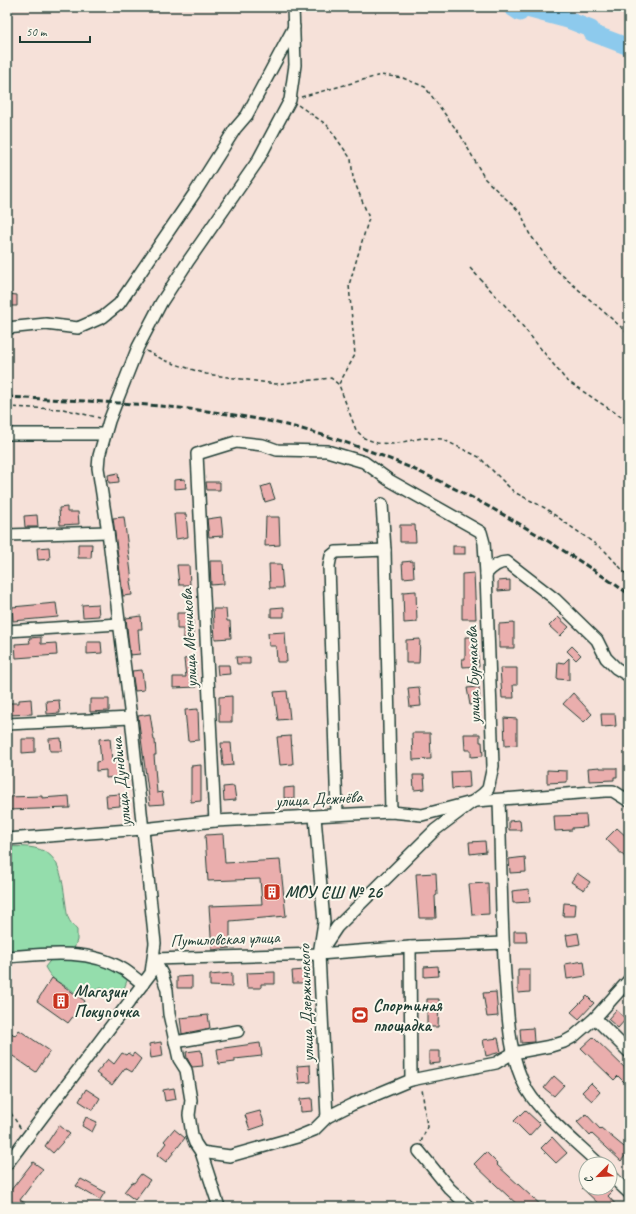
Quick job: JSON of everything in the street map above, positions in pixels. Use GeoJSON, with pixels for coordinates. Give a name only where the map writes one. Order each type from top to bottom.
{"type":"FeatureCollection","features":[{"type":"Feature","properties":{"kind":"street","name":"улица Дундича"},"geometry":{"type":"LineString","coordinates":[[219,1207],[201,1152],[192,1135],[189,1115],[191,1100],[186,1070],[179,1059],[162,974],[154,959],[155,943],[131,718],[108,532],[98,468],[109,421],[138,347],[161,302],[258,162],[290,100],[295,64],[293,7]]}},
{"type":"Feature","properties":{"kind":"street"},"geometry":{"type":"LineString","coordinates":[[7,328],[46,324],[78,328],[103,317],[119,304],[194,194],[235,129],[247,116],[294,27]]}},
{"type":"Feature","properties":{"kind":"street"},"geometry":{"type":"LineString","coordinates":[[7,434],[105,434]]}},
{"type":"Feature","properties":{"kind":"street","name":"улица Бурмакова"},"geometry":{"type":"LineString","coordinates":[[197,454],[236,442],[264,444],[278,450],[328,451],[364,462],[389,480],[481,532],[484,543],[493,766],[488,788],[476,801],[435,830],[337,927],[319,954]]}},
{"type":"Feature","properties":{"kind":"street","name":"улица Мечникова"},"geometry":{"type":"LineString","coordinates":[[197,454],[215,821]]}},
{"type":"Feature","properties":{"kind":"street"},"geometry":{"type":"LineString","coordinates":[[382,504],[385,550],[391,812]]}},
{"type":"Feature","properties":{"kind":"street"},"geometry":{"type":"LineString","coordinates":[[7,535],[108,532]]}},
{"type":"Feature","properties":{"kind":"street"},"geometry":{"type":"LineString","coordinates":[[337,814],[329,566],[331,556],[336,552],[385,550]]}},
{"type":"Feature","properties":{"kind":"street"},"geometry":{"type":"LineString","coordinates":[[486,574],[493,566],[502,562],[507,562],[555,599],[597,640],[606,658],[629,676]]}},
{"type":"Feature","properties":{"kind":"street"},"geometry":{"type":"LineString","coordinates":[[7,631],[119,624]]}},
{"type":"Feature","properties":{"kind":"street"},"geometry":{"type":"LineString","coordinates":[[7,724],[131,718]]}},
{"type":"Feature","properties":{"kind":"street","name":"улица Дежнёва"},"geometry":{"type":"LineString","coordinates":[[7,839],[143,829],[215,821],[391,812],[422,815],[476,801],[605,791],[612,791],[629,801]]}},
{"type":"Feature","properties":{"kind":"street"},"geometry":{"type":"LineString","coordinates":[[499,800],[503,943],[509,1035],[513,1053],[527,1090],[546,1113],[591,1156]]}},
{"type":"Feature","properties":{"kind":"street","name":"улица Дзержинского"},"geometry":{"type":"LineString","coordinates":[[315,817],[324,922],[319,954],[327,1117]]}},
{"type":"Feature","properties":{"kind":"street","name":"Путиловская улица"},"geometry":{"type":"LineString","coordinates":[[7,1164],[151,973],[154,959],[319,954],[410,947],[503,943]]}},
{"type":"Feature","properties":{"kind":"street"},"geometry":{"type":"LineString","coordinates":[[410,947],[416,1079]]}},
{"type":"Feature","properties":{"kind":"street"},"geometry":{"type":"LineString","coordinates":[[7,957],[53,954],[87,956],[122,968],[143,984]]}},
{"type":"Feature","properties":{"kind":"street"},"geometry":{"type":"LineString","coordinates":[[201,1152],[230,1156],[297,1137],[314,1130],[327,1117],[351,1105],[416,1079],[496,1063],[513,1053],[564,1042],[573,1037],[595,1018],[629,980]]}},
{"type":"Feature","properties":{"kind":"street"},"geometry":{"type":"LineString","coordinates":[[595,1018],[629,1052]]}},
{"type":"Feature","properties":{"kind":"street"},"geometry":{"type":"LineString","coordinates":[[175,1042],[238,1031]]}},
{"type":"Feature","properties":{"kind":"street"},"geometry":{"type":"LineString","coordinates":[[419,1151],[449,1188],[469,1207]]}},
{"type":"Feature","properties":{"kind":"street"},"geometry":{"type":"LineString","coordinates":[[618,1183],[629,1193]]}},
{"type":"Feature","properties":{"kind":"path"},"geometry":{"type":"LineString","coordinates":[[290,100],[380,75],[403,78],[425,87],[461,136],[485,180],[521,213],[529,233],[554,268],[629,334]]}},
{"type":"Feature","properties":{"kind":"path"},"geometry":{"type":"LineString","coordinates":[[290,100],[327,125],[351,159],[353,178],[369,218],[349,286],[355,355],[339,385]]}},
{"type":"Feature","properties":{"kind":"path"},"geometry":{"type":"LineString","coordinates":[[470,268],[512,313],[566,380],[623,418],[629,420]]}},
{"type":"Feature","properties":{"kind":"path"},"geometry":{"type":"LineString","coordinates":[[138,347],[166,362],[206,374],[276,384],[331,378],[339,385],[356,430],[364,438],[377,443],[393,444],[422,438],[442,440],[479,457],[514,492],[545,508],[605,551],[629,578]]}},
{"type":"Feature","properties":{"kind":"path"},"geometry":{"type":"LineString","coordinates":[[7,407],[63,409],[109,421]]}},
{"type":"Feature","properties":{"kind":"path"},"geometry":{"type":"LineString","coordinates":[[416,1079],[427,1127],[419,1151]]}},
{"type":"Feature","properties":{"kind":"path"},"geometry":{"type":"LineString","coordinates":[[7,1107],[27,1138]]}},
{"type":"Feature","properties":{"kind":"green space"},"geometry":{"type":"Polygon","coordinates":[[[7,847],[34,848],[44,851],[51,856],[56,863],[63,885],[68,916],[70,922],[77,930],[77,940],[74,949],[7,953],[7,847]]]}},
{"type":"Feature","properties":{"kind":"green space"},"geometry":{"type":"Polygon","coordinates":[[[53,957],[83,959],[112,967],[128,978],[122,994],[113,994],[101,988],[91,993],[76,994],[52,977],[45,967],[53,957]]]}},
{"type":"Feature","properties":{"kind":"building"},"geometry":{"type":"Polygon","coordinates":[[[7,294],[17,295],[17,306],[7,306],[7,294]]]}},
{"type":"Feature","properties":{"kind":"building"},"geometry":{"type":"Polygon","coordinates":[[[118,473],[119,482],[109,483],[108,475],[118,473]]]}},
{"type":"Feature","properties":{"kind":"building"},"geometry":{"type":"Polygon","coordinates":[[[185,479],[186,488],[174,489],[174,480],[185,479]]]}},
{"type":"Feature","properties":{"kind":"building"},"geometry":{"type":"Polygon","coordinates":[[[206,482],[220,482],[220,490],[207,490],[206,482]]]}},
{"type":"Feature","properties":{"kind":"building"},"geometry":{"type":"Polygon","coordinates":[[[270,484],[275,499],[265,502],[261,487],[270,484]]]}},
{"type":"Feature","properties":{"kind":"building"},"geometry":{"type":"Polygon","coordinates":[[[67,507],[67,512],[78,512],[79,524],[60,525],[59,508],[67,507]]]}},
{"type":"Feature","properties":{"kind":"building"},"geometry":{"type":"Polygon","coordinates":[[[174,514],[186,514],[188,537],[176,539],[174,514]]]}},
{"type":"Feature","properties":{"kind":"building"},"geometry":{"type":"Polygon","coordinates":[[[37,515],[38,527],[25,527],[24,516],[37,515]]]}},
{"type":"Feature","properties":{"kind":"building"},"geometry":{"type":"Polygon","coordinates":[[[124,517],[132,581],[130,581],[132,595],[123,596],[113,518],[124,517]]]}},
{"type":"Feature","properties":{"kind":"building"},"geometry":{"type":"Polygon","coordinates":[[[221,517],[223,536],[209,537],[207,519],[221,517]]]}},
{"type":"Feature","properties":{"kind":"building"},"geometry":{"type":"Polygon","coordinates":[[[266,517],[279,517],[280,545],[265,546],[266,517]]]}},
{"type":"Feature","properties":{"kind":"building"},"geometry":{"type":"Polygon","coordinates":[[[400,525],[415,525],[416,542],[400,542],[400,525]]]}},
{"type":"Feature","properties":{"kind":"building"},"geometry":{"type":"Polygon","coordinates":[[[78,544],[92,544],[91,558],[78,558],[78,544]]]}},
{"type":"Feature","properties":{"kind":"building"},"geometry":{"type":"Polygon","coordinates":[[[453,546],[465,546],[465,554],[453,554],[453,546]]]}},
{"type":"Feature","properties":{"kind":"building"},"geometry":{"type":"Polygon","coordinates":[[[49,547],[50,559],[38,560],[37,548],[49,547]]]}},
{"type":"Feature","properties":{"kind":"building"},"geometry":{"type":"Polygon","coordinates":[[[210,561],[223,561],[224,584],[211,585],[210,561]]]}},
{"type":"Feature","properties":{"kind":"building"},"geometry":{"type":"Polygon","coordinates":[[[413,561],[414,577],[403,578],[402,562],[413,561]]]}},
{"type":"Feature","properties":{"kind":"building"},"geometry":{"type":"Polygon","coordinates":[[[269,564],[281,564],[283,588],[270,588],[269,564]]]}},
{"type":"Feature","properties":{"kind":"building"},"geometry":{"type":"Polygon","coordinates":[[[177,565],[189,565],[190,585],[179,585],[177,565]]]}},
{"type":"Feature","properties":{"kind":"building"},"geometry":{"type":"Polygon","coordinates":[[[474,573],[476,619],[462,619],[462,574],[474,573]]]}},
{"type":"Feature","properties":{"kind":"building"},"geometry":{"type":"Polygon","coordinates":[[[510,580],[510,590],[498,591],[498,581],[510,580]]]}},
{"type":"Feature","properties":{"kind":"building"},"geometry":{"type":"Polygon","coordinates":[[[416,591],[417,622],[404,623],[403,592],[416,591]]]}},
{"type":"Feature","properties":{"kind":"building"},"geometry":{"type":"Polygon","coordinates":[[[56,603],[58,617],[13,621],[12,607],[56,603]]]}},
{"type":"Feature","properties":{"kind":"building"},"geometry":{"type":"Polygon","coordinates":[[[98,604],[99,616],[83,617],[82,605],[98,604]]]}},
{"type":"Feature","properties":{"kind":"building"},"geometry":{"type":"Polygon","coordinates":[[[284,607],[284,617],[271,617],[271,608],[284,607]]]}},
{"type":"Feature","properties":{"kind":"building"},"geometry":{"type":"Polygon","coordinates":[[[213,609],[226,609],[227,621],[230,621],[231,638],[215,639],[213,609]]]}},
{"type":"Feature","properties":{"kind":"building"},"geometry":{"type":"Polygon","coordinates":[[[177,613],[193,613],[193,637],[183,638],[183,629],[177,629],[177,613]]]}},
{"type":"Feature","properties":{"kind":"building"},"geometry":{"type":"Polygon","coordinates":[[[141,616],[142,629],[138,629],[140,654],[130,655],[126,618],[141,616]]]}},
{"type":"Feature","properties":{"kind":"building"},"geometry":{"type":"Polygon","coordinates":[[[558,617],[569,627],[560,636],[549,626],[558,617]]]}},
{"type":"Feature","properties":{"kind":"building"},"geometry":{"type":"Polygon","coordinates":[[[514,623],[514,648],[499,648],[499,624],[514,623]]]}},
{"type":"Feature","properties":{"kind":"building"},"geometry":{"type":"Polygon","coordinates":[[[285,632],[287,662],[277,662],[276,646],[269,646],[268,633],[285,632]]]}},
{"type":"Feature","properties":{"kind":"building"},"geometry":{"type":"Polygon","coordinates":[[[41,637],[41,644],[56,643],[57,655],[16,658],[15,644],[30,643],[29,638],[41,637]]]}},
{"type":"Feature","properties":{"kind":"building"},"geometry":{"type":"Polygon","coordinates":[[[465,637],[476,637],[479,666],[463,667],[462,659],[465,659],[465,637]]]}},
{"type":"Feature","properties":{"kind":"building"},"geometry":{"type":"Polygon","coordinates":[[[420,639],[419,663],[406,663],[406,640],[420,639]]]}},
{"type":"Feature","properties":{"kind":"building"},"geometry":{"type":"Polygon","coordinates":[[[87,642],[101,642],[102,653],[87,654],[87,642]]]}},
{"type":"Feature","properties":{"kind":"building"},"geometry":{"type":"Polygon","coordinates":[[[572,646],[581,655],[576,660],[567,651],[572,646]]]}},
{"type":"Feature","properties":{"kind":"building"},"geometry":{"type":"Polygon","coordinates":[[[194,657],[197,687],[173,688],[173,677],[186,677],[184,659],[194,657]]]}},
{"type":"Feature","properties":{"kind":"building"},"geometry":{"type":"Polygon","coordinates":[[[236,657],[250,657],[250,664],[237,664],[236,657]]]}},
{"type":"Feature","properties":{"kind":"building"},"geometry":{"type":"Polygon","coordinates":[[[569,658],[569,680],[557,679],[558,662],[564,663],[569,658]]]}},
{"type":"Feature","properties":{"kind":"building"},"geometry":{"type":"Polygon","coordinates":[[[217,665],[229,665],[230,674],[218,675],[217,665]]]}},
{"type":"Feature","properties":{"kind":"building"},"geometry":{"type":"Polygon","coordinates":[[[500,668],[517,668],[517,685],[513,685],[514,698],[502,698],[500,668]]]}},
{"type":"Feature","properties":{"kind":"building"},"geometry":{"type":"Polygon","coordinates":[[[142,670],[144,690],[135,691],[132,671],[142,670]]]}},
{"type":"Feature","properties":{"kind":"building"},"geometry":{"type":"Polygon","coordinates":[[[419,687],[421,706],[410,707],[408,688],[419,687]]]}},
{"type":"Feature","properties":{"kind":"building"},"geometry":{"type":"Polygon","coordinates":[[[479,687],[480,704],[470,705],[467,688],[479,687]]]}},
{"type":"Feature","properties":{"kind":"building"},"geometry":{"type":"Polygon","coordinates":[[[287,691],[290,719],[278,720],[274,692],[287,691]]]}},
{"type":"Feature","properties":{"kind":"building"},"geometry":{"type":"Polygon","coordinates":[[[573,693],[592,714],[584,722],[563,704],[573,693]]]}},
{"type":"Feature","properties":{"kind":"building"},"geometry":{"type":"Polygon","coordinates":[[[232,696],[232,722],[219,722],[219,697],[232,696]]]}},
{"type":"Feature","properties":{"kind":"building"},"geometry":{"type":"Polygon","coordinates":[[[31,699],[32,714],[7,715],[7,703],[19,703],[19,700],[31,699]]]}},
{"type":"Feature","properties":{"kind":"building"},"geometry":{"type":"Polygon","coordinates":[[[90,699],[109,699],[109,711],[90,712],[90,699]]]}},
{"type":"Feature","properties":{"kind":"building"},"geometry":{"type":"Polygon","coordinates":[[[59,700],[60,713],[47,714],[46,701],[59,700]]]}},
{"type":"Feature","properties":{"kind":"building"},"geometry":{"type":"Polygon","coordinates":[[[198,709],[199,740],[188,741],[185,710],[198,709]]]}},
{"type":"Feature","properties":{"kind":"building"},"geometry":{"type":"Polygon","coordinates":[[[150,714],[155,740],[156,755],[154,755],[157,793],[162,792],[164,804],[150,805],[138,716],[150,714]]]}},
{"type":"Feature","properties":{"kind":"building"},"geometry":{"type":"Polygon","coordinates":[[[601,714],[615,714],[616,726],[602,727],[601,714]]]}},
{"type":"Feature","properties":{"kind":"building"},"geometry":{"type":"Polygon","coordinates":[[[504,718],[517,719],[517,745],[505,746],[504,718]]]}},
{"type":"Feature","properties":{"kind":"building"},"geometry":{"type":"Polygon","coordinates":[[[412,733],[430,733],[431,759],[413,760],[412,733]]]}},
{"type":"Feature","properties":{"kind":"building"},"geometry":{"type":"Polygon","coordinates":[[[464,734],[480,734],[483,756],[471,757],[471,750],[465,750],[464,734]]]}},
{"type":"Feature","properties":{"kind":"building"},"geometry":{"type":"Polygon","coordinates":[[[291,736],[293,764],[280,765],[277,737],[291,736]]]}},
{"type":"Feature","properties":{"kind":"building"},"geometry":{"type":"Polygon","coordinates":[[[61,738],[62,751],[50,751],[49,739],[61,738]]]}},
{"type":"Feature","properties":{"kind":"building"},"geometry":{"type":"Polygon","coordinates":[[[110,738],[112,761],[117,760],[118,777],[106,778],[106,770],[96,771],[96,762],[101,761],[99,739],[110,738]]]}},
{"type":"Feature","properties":{"kind":"building"},"geometry":{"type":"Polygon","coordinates":[[[22,739],[35,739],[35,752],[22,753],[22,739]]]}},
{"type":"Feature","properties":{"kind":"building"},"geometry":{"type":"Polygon","coordinates":[[[221,743],[231,743],[233,765],[223,766],[221,743]]]}},
{"type":"Feature","properties":{"kind":"building"},"geometry":{"type":"Polygon","coordinates":[[[201,765],[201,801],[191,802],[191,766],[201,765]]]}},
{"type":"Feature","properties":{"kind":"building"},"geometry":{"type":"Polygon","coordinates":[[[588,768],[617,768],[617,777],[614,777],[614,780],[589,781],[588,768]]]}},
{"type":"Feature","properties":{"kind":"building"},"geometry":{"type":"Polygon","coordinates":[[[547,770],[567,771],[567,782],[547,783],[547,770]]]}},
{"type":"Feature","properties":{"kind":"building"},"geometry":{"type":"Polygon","coordinates":[[[469,771],[470,787],[452,789],[451,772],[469,771]]]}},
{"type":"Feature","properties":{"kind":"building"},"geometry":{"type":"Polygon","coordinates":[[[413,775],[424,775],[425,789],[414,790],[413,775]]]}},
{"type":"Feature","properties":{"kind":"building"},"geometry":{"type":"Polygon","coordinates":[[[234,786],[236,800],[224,801],[223,787],[234,786]]]}},
{"type":"Feature","properties":{"kind":"building"},"geometry":{"type":"Polygon","coordinates":[[[294,787],[294,798],[284,798],[284,788],[294,787]]]}},
{"type":"Feature","properties":{"kind":"building"},"geometry":{"type":"Polygon","coordinates":[[[120,794],[120,806],[107,807],[106,795],[120,794]]]}},
{"type":"Feature","properties":{"kind":"building"},"geometry":{"type":"Polygon","coordinates":[[[42,796],[42,798],[69,796],[70,808],[7,810],[7,797],[42,796]]]}},
{"type":"Feature","properties":{"kind":"building"},"geometry":{"type":"Polygon","coordinates":[[[586,815],[587,827],[555,831],[554,816],[586,815]]]}},
{"type":"Feature","properties":{"kind":"building"},"geometry":{"type":"Polygon","coordinates":[[[520,820],[521,830],[509,830],[509,821],[520,820]]]}},
{"type":"Feature","properties":{"kind":"building"},"geometry":{"type":"Polygon","coordinates":[[[617,828],[629,839],[629,861],[606,839],[617,828]]]}},
{"type":"Feature","properties":{"kind":"building","name":"МОУ СШ № 26"},"geometry":{"type":"Polygon","coordinates":[[[223,834],[225,863],[280,860],[286,916],[230,921],[230,948],[212,950],[209,906],[262,904],[260,879],[208,881],[205,835],[223,834]]]}},
{"type":"Feature","properties":{"kind":"building"},"geometry":{"type":"Polygon","coordinates":[[[485,841],[486,852],[470,854],[469,842],[485,841]]]}},
{"type":"Feature","properties":{"kind":"building"},"geometry":{"type":"Polygon","coordinates":[[[525,857],[526,872],[510,873],[509,859],[525,857]]]}},
{"type":"Feature","properties":{"kind":"building"},"geometry":{"type":"Polygon","coordinates":[[[436,873],[436,918],[419,918],[416,874],[436,873]]]}},
{"type":"Feature","properties":{"kind":"building"},"geometry":{"type":"Polygon","coordinates":[[[577,873],[590,882],[584,890],[571,882],[577,873]]]}},
{"type":"Feature","properties":{"kind":"building"},"geometry":{"type":"Polygon","coordinates":[[[488,883],[489,914],[472,915],[469,884],[488,883]]]}},
{"type":"Feature","properties":{"kind":"building"},"geometry":{"type":"Polygon","coordinates":[[[529,889],[530,902],[513,903],[512,891],[529,889]]]}},
{"type":"Feature","properties":{"kind":"building"},"geometry":{"type":"Polygon","coordinates":[[[564,903],[576,904],[575,916],[563,916],[564,903]]]}},
{"type":"Feature","properties":{"kind":"building"},"geometry":{"type":"Polygon","coordinates":[[[514,931],[526,931],[527,942],[514,942],[514,931]]]}},
{"type":"Feature","properties":{"kind":"building"},"geometry":{"type":"Polygon","coordinates":[[[578,933],[580,944],[568,946],[566,935],[578,933]]]}},
{"type":"Feature","properties":{"kind":"building"},"geometry":{"type":"Polygon","coordinates":[[[584,961],[586,976],[567,979],[565,964],[584,961]]]}},
{"type":"Feature","properties":{"kind":"building"},"geometry":{"type":"Polygon","coordinates":[[[438,966],[439,976],[424,977],[424,967],[438,966]]]}},
{"type":"Feature","properties":{"kind":"building"},"geometry":{"type":"Polygon","coordinates":[[[518,969],[530,969],[530,992],[518,993],[518,969]]]}},
{"type":"Feature","properties":{"kind":"building"},"geometry":{"type":"Polygon","coordinates":[[[305,970],[306,983],[293,983],[292,971],[305,970]]]}},
{"type":"Feature","properties":{"kind":"building"},"geometry":{"type":"Polygon","coordinates":[[[275,972],[275,984],[261,984],[261,988],[247,988],[246,973],[275,972]]]}},
{"type":"Feature","properties":{"kind":"building"},"geometry":{"type":"Polygon","coordinates":[[[232,973],[232,987],[210,986],[210,975],[232,973]]]}},
{"type":"Feature","properties":{"kind":"building"},"geometry":{"type":"Polygon","coordinates":[[[192,976],[192,988],[177,988],[177,977],[192,976]]]}},
{"type":"Feature","properties":{"kind":"building","name":"Магазин Покупочка"},"geometry":{"type":"Polygon","coordinates":[[[52,978],[85,1001],[68,1023],[37,1001],[52,978]]]}},
{"type":"Feature","properties":{"kind":"building"},"geometry":{"type":"Polygon","coordinates":[[[496,992],[498,1016],[487,1017],[483,993],[496,992]]]}},
{"type":"Feature","properties":{"kind":"building"},"geometry":{"type":"Polygon","coordinates":[[[587,996],[594,1003],[579,1019],[571,1012],[587,996]]]}},
{"type":"Feature","properties":{"kind":"building"},"geometry":{"type":"Polygon","coordinates":[[[427,999],[439,999],[438,1027],[427,1027],[427,999]]]}},
{"type":"Feature","properties":{"kind":"building"},"geometry":{"type":"Polygon","coordinates":[[[616,1010],[626,1019],[618,1028],[608,1019],[616,1010]]]}},
{"type":"Feature","properties":{"kind":"building"},"geometry":{"type":"Polygon","coordinates":[[[208,1015],[210,1028],[182,1034],[180,1018],[208,1015]]]}},
{"type":"Feature","properties":{"kind":"building"},"geometry":{"type":"Polygon","coordinates":[[[533,1028],[534,1042],[521,1043],[520,1029],[533,1028]]]}},
{"type":"Feature","properties":{"kind":"building"},"geometry":{"type":"Polygon","coordinates":[[[19,1030],[50,1051],[36,1072],[7,1052],[7,1041],[12,1033],[15,1036],[19,1030]]]}},
{"type":"Feature","properties":{"kind":"building"},"geometry":{"type":"Polygon","coordinates":[[[593,1037],[629,1072],[629,1087],[618,1076],[614,1080],[581,1048],[593,1037]]]}},
{"type":"Feature","properties":{"kind":"building"},"geometry":{"type":"Polygon","coordinates":[[[498,1038],[501,1052],[486,1056],[483,1040],[498,1038]]]}},
{"type":"Feature","properties":{"kind":"building"},"geometry":{"type":"Polygon","coordinates":[[[161,1042],[163,1056],[151,1058],[149,1044],[161,1042]]]}},
{"type":"Feature","properties":{"kind":"building"},"geometry":{"type":"Polygon","coordinates":[[[260,1043],[262,1056],[235,1059],[235,1062],[219,1064],[217,1049],[260,1043]]]}},
{"type":"Feature","properties":{"kind":"building"},"geometry":{"type":"Polygon","coordinates":[[[201,1050],[203,1066],[192,1067],[187,1058],[186,1052],[201,1050]]]}},
{"type":"Feature","properties":{"kind":"building"},"geometry":{"type":"Polygon","coordinates":[[[429,1051],[440,1051],[440,1063],[429,1064],[429,1051]]]}},
{"type":"Feature","properties":{"kind":"building"},"geometry":{"type":"Polygon","coordinates":[[[122,1053],[126,1055],[128,1053],[132,1056],[134,1053],[141,1059],[132,1072],[125,1068],[112,1085],[96,1073],[108,1059],[114,1064],[122,1053]]]}},
{"type":"Feature","properties":{"kind":"building"},"geometry":{"type":"Polygon","coordinates":[[[310,1065],[311,1082],[299,1083],[297,1066],[310,1065]]]}},
{"type":"Feature","properties":{"kind":"building"},"geometry":{"type":"Polygon","coordinates":[[[554,1076],[564,1085],[554,1096],[544,1088],[554,1076]]]}},
{"type":"Feature","properties":{"kind":"building"},"geometry":{"type":"Polygon","coordinates":[[[591,1083],[600,1092],[592,1101],[582,1092],[591,1083]]]}},
{"type":"Feature","properties":{"kind":"building"},"geometry":{"type":"Polygon","coordinates":[[[174,1088],[176,1099],[165,1101],[163,1090],[174,1088]]]}},
{"type":"Feature","properties":{"kind":"building"},"geometry":{"type":"Polygon","coordinates":[[[86,1089],[100,1098],[93,1110],[79,1101],[86,1089]]]}},
{"type":"Feature","properties":{"kind":"building"},"geometry":{"type":"Polygon","coordinates":[[[312,1098],[313,1111],[301,1112],[300,1099],[312,1098]]]}},
{"type":"Feature","properties":{"kind":"building"},"geometry":{"type":"Polygon","coordinates":[[[525,1110],[540,1124],[529,1136],[514,1121],[525,1110]]]}},
{"type":"Feature","properties":{"kind":"building"},"geometry":{"type":"Polygon","coordinates":[[[260,1111],[265,1125],[250,1130],[245,1115],[260,1111]]]}},
{"type":"Feature","properties":{"kind":"building"},"geometry":{"type":"Polygon","coordinates":[[[586,1114],[600,1129],[601,1128],[629,1151],[621,1161],[618,1156],[616,1156],[592,1134],[590,1136],[577,1122],[586,1114]]]}},
{"type":"Feature","properties":{"kind":"building"},"geometry":{"type":"Polygon","coordinates":[[[86,1117],[97,1122],[92,1132],[82,1126],[86,1117]]]}},
{"type":"Feature","properties":{"kind":"building"},"geometry":{"type":"Polygon","coordinates":[[[59,1125],[70,1134],[53,1153],[45,1146],[59,1125]]]}},
{"type":"Feature","properties":{"kind":"building"},"geometry":{"type":"Polygon","coordinates":[[[174,1129],[185,1138],[166,1162],[157,1155],[166,1143],[164,1141],[174,1129]]]}},
{"type":"Feature","properties":{"kind":"building"},"geometry":{"type":"Polygon","coordinates":[[[552,1137],[567,1153],[556,1163],[541,1148],[552,1137]]]}},
{"type":"Feature","properties":{"kind":"building"},"geometry":{"type":"Polygon","coordinates":[[[486,1152],[498,1164],[497,1165],[543,1207],[520,1207],[474,1164],[486,1152]]]}},
{"type":"Feature","properties":{"kind":"building"},"geometry":{"type":"Polygon","coordinates":[[[33,1162],[43,1169],[20,1200],[32,1207],[7,1207],[7,1195],[33,1162]]]}},
{"type":"Feature","properties":{"kind":"building"},"geometry":{"type":"Polygon","coordinates":[[[141,1174],[150,1180],[135,1200],[124,1192],[141,1174]]]}},
{"type":"Feature","properties":{"kind":"building"},"geometry":{"type":"Polygon","coordinates":[[[81,1179],[105,1192],[100,1200],[76,1186],[81,1179]]]}},
{"type":"Feature","properties":{"kind":"building"},"geometry":{"type":"Polygon","coordinates":[[[590,1196],[608,1196],[618,1207],[602,1207],[590,1196]]]}},
{"type":"Feature","properties":{"kind":"waterway"},"geometry":{"type":"LineString","coordinates":[[511,7],[520,13],[523,8],[568,20],[591,29],[592,33],[629,47]]}},
{"type":"Feature","properties":{"kind":"railway"},"geometry":{"type":"LineString","coordinates":[[7,397],[147,405],[217,412],[286,425],[332,438],[377,454],[465,494],[549,541],[629,594]]}},
{"type":"Feature","properties":{"kind":"place","name":"МОУ СШ № 26"},"geometry":{"type":"Point","coordinates":[272,892]}},
{"type":"Feature","properties":{"kind":"place","name":"Магазин Покупочка"},"geometry":{"type":"Point","coordinates":[61,1001]}},
{"type":"Feature","properties":{"kind":"place","name":"Спортиная площадка"},"geometry":{"type":"Point","coordinates":[360,1015]}}]}
